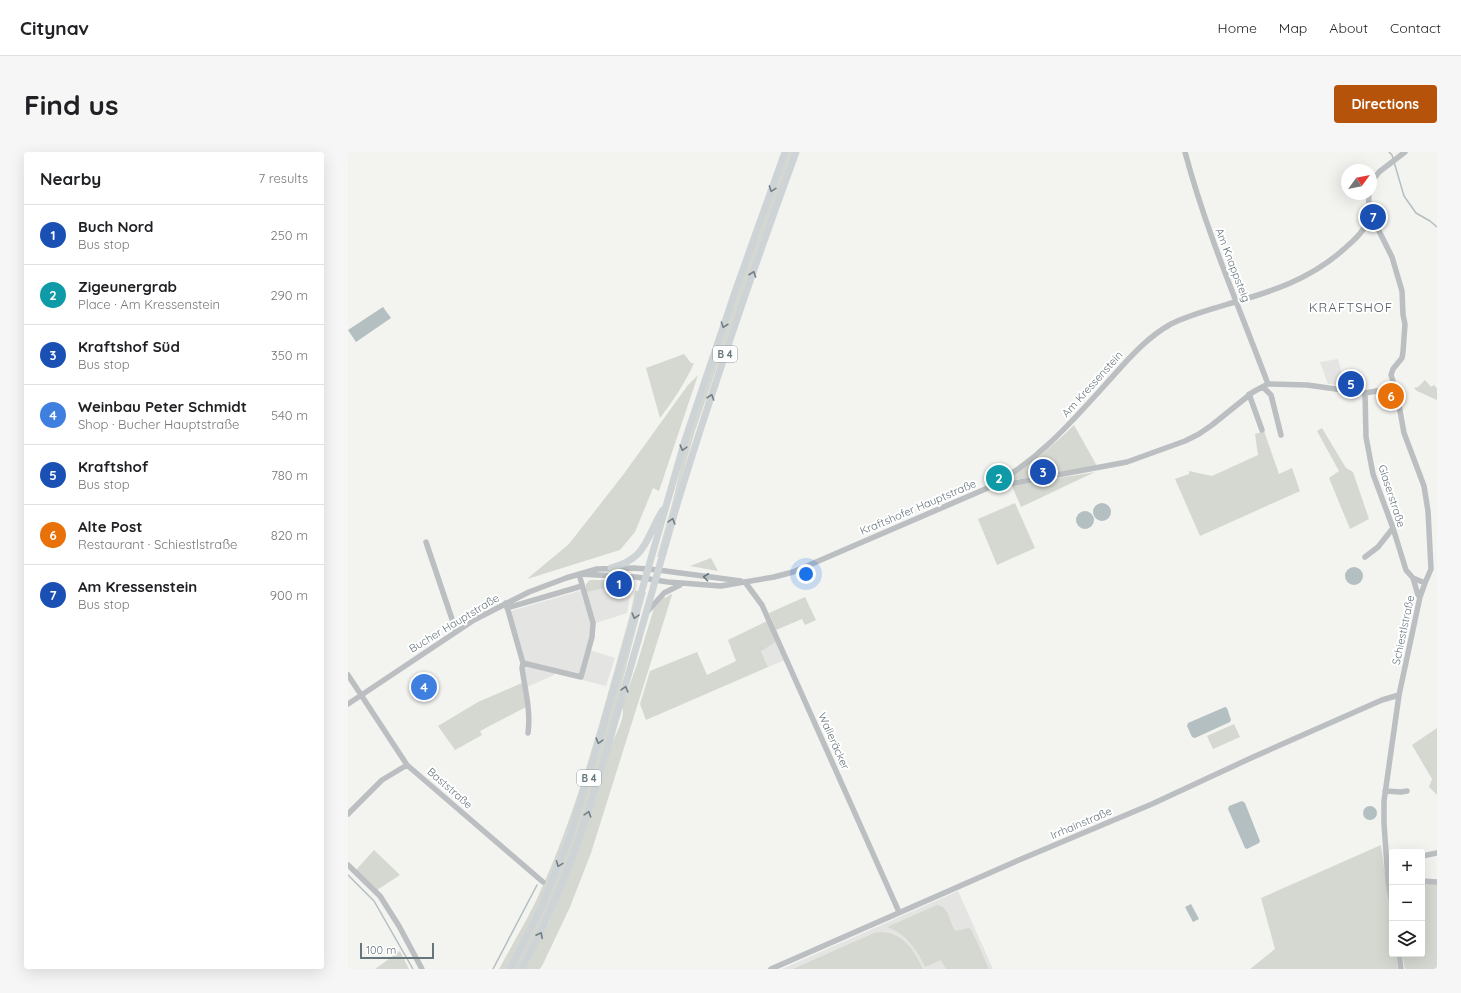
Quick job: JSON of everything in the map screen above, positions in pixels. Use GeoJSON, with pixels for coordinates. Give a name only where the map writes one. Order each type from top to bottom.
{"type":"FeatureCollection","features":[{"type":"Feature","properties":{"kind":"main road","name":"B 4"},"geometry":{"type":"LineString","coordinates":[[510,969],[544,901],[570,836],[689,428],[785,152]]}},
{"type":"Feature","properties":{"kind":"main road","name":"B 4"},"geometry":{"type":"LineString","coordinates":[[521,969],[552,908],[586,821],[698,433],[796,152]]}},
{"type":"Feature","properties":{"kind":"main road","name":"B 4"},"geometry":{"type":"LineString","coordinates":[[611,568],[622,565],[636,556],[646,544],[658,517],[667,503]]}},
{"type":"Feature","properties":{"kind":"street","name":"Am Knappsteig"},"geometry":{"type":"LineString","coordinates":[[1184,152],[1196,195],[1237,302],[1266,385]]}},
{"type":"Feature","properties":{"kind":"street"},"geometry":{"type":"LineString","coordinates":[[1377,174],[1403,154]]}},
{"type":"Feature","properties":{"kind":"street"},"geometry":{"type":"LineString","coordinates":[[1000,481],[1005,484],[1009,484],[1127,462],[1185,441],[1198,434],[1249,394],[1266,385],[1307,385],[1365,393],[1384,391],[1394,388],[1391,375],[1393,369],[1402,358],[1404,352],[1405,324],[1402,291],[1392,257],[1377,227],[1374,223],[1367,220],[1369,200]]}},
{"type":"Feature","properties":{"kind":"street","name":"Am Kressenstein"},"geometry":{"type":"LineString","coordinates":[[1000,481],[1024,465],[1053,441],[1133,354],[1151,337],[1182,319],[1282,287],[1314,272],[1346,247],[1363,229],[1367,220]]}},
{"type":"Feature","properties":{"kind":"street"},"geometry":{"type":"LineString","coordinates":[[1266,385],[1271,395],[1281,435]]}},
{"type":"Feature","properties":{"kind":"street","name":"Schiestlstraße"},"geometry":{"type":"LineString","coordinates":[[1389,858],[1384,823],[1385,790],[1399,695],[1420,597],[1424,583],[1431,569],[1428,511],[1424,486],[1404,433],[1397,394],[1394,388]]}},
{"type":"Feature","properties":{"kind":"street","name":"Glaserstraße"},"geometry":{"type":"LineString","coordinates":[[1365,393],[1366,437],[1373,474],[1393,528],[1406,570],[1413,578],[1420,597]]}},
{"type":"Feature","properties":{"kind":"street"},"geometry":{"type":"LineString","coordinates":[[1249,394],[1262,430]]}},
{"type":"Feature","properties":{"kind":"street","name":"Kraftshofer Hauptstraße"},"geometry":{"type":"LineString","coordinates":[[646,578],[684,584],[721,586],[774,577],[793,572],[986,489],[1000,481]]}},
{"type":"Feature","properties":{"kind":"street"},"geometry":{"type":"LineString","coordinates":[[1365,557],[1378,547],[1393,528]]}},
{"type":"Feature","properties":{"kind":"street"},"geometry":{"type":"LineString","coordinates":[[426,542],[456,631]]}},
{"type":"Feature","properties":{"kind":"street","name":"Bucher Hauptstraße"},"geometry":{"type":"LineString","coordinates":[[348,704],[360,694],[456,631],[474,620],[506,606],[529,592],[597,569],[648,569]]}},
{"type":"Feature","properties":{"kind":"street","name":"Kraftshofer Hauptstraße"},"geometry":{"type":"LineString","coordinates":[[648,569],[745,582]]}},
{"type":"Feature","properties":{"kind":"street"},"geometry":{"type":"LineString","coordinates":[[523,663],[581,677],[592,638],[593,623],[579,574]]}},
{"type":"Feature","properties":{"kind":"street","name":"Bucher Hauptstraße"},"geometry":{"type":"LineString","coordinates":[[579,574],[646,578]]}},
{"type":"Feature","properties":{"kind":"street"},"geometry":{"type":"LineString","coordinates":[[1413,578],[1424,583]]}},
{"type":"Feature","properties":{"kind":"street","name":"Walleräcker"},"geometry":{"type":"LineString","coordinates":[[745,582],[762,605],[899,912]]}},
{"type":"Feature","properties":{"kind":"street"},"geometry":{"type":"LineString","coordinates":[[646,613],[664,593],[673,587],[684,584]]}},
{"type":"Feature","properties":{"kind":"street","name":"Bucher Hauptstraße"},"geometry":{"type":"LineString","coordinates":[[506,606],[582,586]]}},
{"type":"Feature","properties":{"kind":"street"},"geometry":{"type":"LineString","coordinates":[[506,606],[523,663],[522,668],[528,709],[528,733]]}},
{"type":"Feature","properties":{"kind":"street","name":"Baststraße"},"geometry":{"type":"LineString","coordinates":[[348,675],[407,765],[543,882]]}},
{"type":"Feature","properties":{"kind":"street","name":"Irrhainstraße"},"geometry":{"type":"LineString","coordinates":[[771,969],[899,912],[1152,804],[1250,758],[1382,700],[1399,695]]}},
{"type":"Feature","properties":{"kind":"street"},"geometry":{"type":"LineString","coordinates":[[348,814],[382,780],[407,765]]}},
{"type":"Feature","properties":{"kind":"street"},"geometry":{"type":"LineString","coordinates":[[1385,790],[1401,792],[1407,791]]}},
{"type":"Feature","properties":{"kind":"street"},"geometry":{"type":"LineString","coordinates":[[1425,855],[1437,853]]}},
{"type":"Feature","properties":{"kind":"street"},"geometry":{"type":"LineString","coordinates":[[348,865],[380,896],[399,926],[422,969]]}},
{"type":"Feature","properties":{"kind":"street"},"geometry":{"type":"LineString","coordinates":[[1425,882],[1437,882]]}},
{"type":"Feature","properties":{"kind":"street"},"geometry":{"type":"LineString","coordinates":[[1399,957],[1400,969]]}},
{"type":"Feature","properties":{"kind":"shaded area"},"geometry":{"type":"Polygon","coordinates":[[[788,152],[793,152],[758,248],[695,431],[659,556],[657,557],[672,504],[685,449],[754,246],[788,152]]]}},
{"type":"Feature","properties":{"kind":"shaded area"},"geometry":{"type":"Polygon","coordinates":[[[383,307],[391,318],[356,342],[348,330],[383,307]]]}},
{"type":"Feature","properties":{"kind":"shaded area"},"geometry":{"type":"Polygon","coordinates":[[[684,354],[691,363],[694,363],[687,378],[660,418],[646,368],[684,354]]]}},
{"type":"Feature","properties":{"kind":"shaded area"},"geometry":{"type":"Polygon","coordinates":[[[1338,359],[1345,385],[1328,384],[1320,362],[1338,359]]]}},
{"type":"Feature","properties":{"kind":"shaded area"},"geometry":{"type":"Polygon","coordinates":[[[698,375],[659,491],[653,488],[635,532],[620,550],[527,579],[569,544],[623,475],[688,385],[698,375]]]}},
{"type":"Feature","properties":{"kind":"shaded area"},"geometry":{"type":"Polygon","coordinates":[[[1425,380],[1431,387],[1434,385],[1437,388],[1437,400],[1417,391],[1414,388],[1418,387],[1425,380]]]}},
{"type":"Feature","properties":{"kind":"shaded area"},"geometry":{"type":"Polygon","coordinates":[[[1074,425],[1097,466],[1009,481],[1009,479],[1043,453],[1074,425]]]}},
{"type":"Feature","properties":{"kind":"shaded area"},"geometry":{"type":"Polygon","coordinates":[[[1322,428],[1346,468],[1353,472],[1369,519],[1350,529],[1329,478],[1339,471],[1317,431],[1322,428]]]}},
{"type":"Feature","properties":{"kind":"shaded area"},"geometry":{"type":"Polygon","coordinates":[[[1264,431],[1279,474],[1292,468],[1300,491],[1200,536],[1175,479],[1189,474],[1189,471],[1212,476],[1258,455],[1255,434],[1264,431]]]}},
{"type":"Feature","properties":{"kind":"shaded area"},"geometry":{"type":"Polygon","coordinates":[[[1095,472],[1021,507],[1012,486],[1095,472]]]}},
{"type":"Feature","properties":{"kind":"shaded area"},"geometry":{"type":"Polygon","coordinates":[[[1015,503],[1035,548],[997,565],[978,519],[1015,503]]]}},
{"type":"Feature","properties":{"kind":"shaded area"},"geometry":{"type":"Polygon","coordinates":[[[1102,503],[1108,506],[1111,512],[1108,518],[1102,521],[1096,518],[1093,512],[1096,506],[1102,503]]]}},
{"type":"Feature","properties":{"kind":"shaded area"},"geometry":{"type":"Polygon","coordinates":[[[1085,511],[1091,514],[1094,520],[1091,526],[1085,529],[1079,526],[1076,520],[1079,514],[1085,511]]]}},
{"type":"Feature","properties":{"kind":"shaded area"},"geometry":{"type":"Polygon","coordinates":[[[711,558],[718,571],[690,566],[711,558]]]}},
{"type":"Feature","properties":{"kind":"shaded area"},"geometry":{"type":"Polygon","coordinates":[[[1354,567],[1360,570],[1363,576],[1360,582],[1354,585],[1348,582],[1345,576],[1348,570],[1354,567]]]}},
{"type":"Feature","properties":{"kind":"shaded area"},"geometry":{"type":"Polygon","coordinates":[[[590,580],[611,580],[612,587],[586,592],[586,584],[590,580]]]}},
{"type":"Feature","properties":{"kind":"shaded area"},"geometry":{"type":"Polygon","coordinates":[[[612,587],[626,589],[630,596],[627,613],[596,623],[590,650],[615,658],[606,686],[554,673],[554,675],[527,687],[524,668],[525,660],[511,611],[579,591],[586,592],[612,587]]]}},
{"type":"Feature","properties":{"kind":"shaded area"},"geometry":{"type":"Polygon","coordinates":[[[635,591],[638,591],[638,594],[582,788],[561,850],[536,911],[522,940],[506,969],[499,969],[535,903],[565,832],[600,722],[631,611],[635,591]]]}},
{"type":"Feature","properties":{"kind":"shaded area"},"geometry":{"type":"Polygon","coordinates":[[[644,592],[646,592],[611,727],[592,794],[581,826],[569,859],[539,928],[518,969],[513,969],[544,907],[644,592]]]}},
{"type":"Feature","properties":{"kind":"shaded area"},"geometry":{"type":"Polygon","coordinates":[[[671,594],[672,595],[591,853],[570,907],[540,969],[524,969],[549,922],[567,879],[612,743],[622,720],[622,707],[654,608],[664,596],[665,598],[671,594]]]}},
{"type":"Feature","properties":{"kind":"shaded area"},"geometry":{"type":"Polygon","coordinates":[[[805,597],[816,620],[805,625],[802,619],[776,630],[769,613],[805,597]]]}},
{"type":"Feature","properties":{"kind":"shaded area"},"geometry":{"type":"Polygon","coordinates":[[[767,621],[776,642],[761,651],[768,667],[646,720],[640,704],[650,671],[697,652],[707,675],[736,661],[728,640],[767,621]]]}},
{"type":"Feature","properties":{"kind":"shaded area"},"geometry":{"type":"Polygon","coordinates":[[[776,642],[785,660],[768,667],[761,650],[776,642]]]}},
{"type":"Feature","properties":{"kind":"shaded area"},"geometry":{"type":"Polygon","coordinates":[[[522,683],[526,707],[480,731],[482,735],[455,750],[438,726],[478,702],[522,683]]]}},
{"type":"Feature","properties":{"kind":"shaded area"},"geometry":{"type":"Polygon","coordinates":[[[1225,707],[1227,708],[1231,720],[1230,722],[1195,738],[1192,737],[1187,726],[1188,723],[1225,707]]]}},
{"type":"Feature","properties":{"kind":"shaded area"},"geometry":{"type":"Polygon","coordinates":[[[1234,724],[1240,737],[1213,749],[1207,736],[1234,724]]]}},
{"type":"Feature","properties":{"kind":"shaded area"},"geometry":{"type":"Polygon","coordinates":[[[1437,728],[1437,795],[1429,787],[1432,779],[1412,745],[1437,728]]]}},
{"type":"Feature","properties":{"kind":"shaded area"},"geometry":{"type":"Polygon","coordinates":[[[1242,801],[1245,803],[1260,841],[1247,849],[1245,848],[1228,809],[1229,806],[1242,801]]]}},
{"type":"Feature","properties":{"kind":"shaded area"},"geometry":{"type":"Polygon","coordinates":[[[1370,806],[1375,808],[1377,813],[1375,818],[1370,820],[1365,818],[1363,813],[1365,808],[1370,806]]]}},
{"type":"Feature","properties":{"kind":"shaded area"},"geometry":{"type":"Polygon","coordinates":[[[1381,845],[1389,903],[1389,957],[1396,957],[1398,969],[1250,969],[1275,949],[1261,898],[1381,845]]]}},
{"type":"Feature","properties":{"kind":"shaded area"},"geometry":{"type":"Polygon","coordinates":[[[374,850],[400,875],[377,890],[356,870],[374,850]]]}},
{"type":"Feature","properties":{"kind":"shaded area"},"geometry":{"type":"Polygon","coordinates":[[[1425,884],[1437,884],[1437,969],[1405,969],[1403,957],[1425,957],[1425,884]]]}},
{"type":"Feature","properties":{"kind":"shaded area"},"geometry":{"type":"Polygon","coordinates":[[[958,891],[993,969],[782,969],[958,891]]]}},
{"type":"Feature","properties":{"kind":"shaded area"},"geometry":{"type":"Polygon","coordinates":[[[1191,904],[1199,919],[1193,922],[1185,907],[1191,904]]]}},
{"type":"Feature","properties":{"kind":"shaded area"},"geometry":{"type":"Polygon","coordinates":[[[937,905],[941,906],[947,912],[956,931],[969,928],[972,931],[989,969],[946,969],[941,960],[925,967],[910,943],[900,933],[887,927],[937,905]]]}},
{"type":"Feature","properties":{"kind":"shaded area"},"geometry":{"type":"Polygon","coordinates":[[[874,933],[889,933],[902,939],[912,950],[923,969],[793,969],[874,933]]]}},
{"type":"Feature","properties":{"kind":"shaded area"},"geometry":{"type":"Polygon","coordinates":[[[400,951],[409,969],[375,969],[400,951]]]}},
{"type":"Feature","properties":{"kind":"waterway"},"geometry":{"type":"LineString","coordinates":[[1389,152],[1392,155],[1404,196],[1416,213],[1437,227]]}},
{"type":"Feature","properties":{"kind":"waterway"},"geometry":{"type":"LineString","coordinates":[[348,875],[374,901],[413,969]]}},
{"type":"Feature","properties":{"kind":"waterway"},"geometry":{"type":"LineString","coordinates":[[493,969],[537,885]]}},
{"type":"Feature","properties":{"kind":"place","name":"Am Kressenstein"},"geometry":{"type":"Point","coordinates":[1373,217]}},
{"type":"Feature","properties":{"kind":"place","name":"Kraftshof"},"geometry":{"type":"Point","coordinates":[1351,384]}},
{"type":"Feature","properties":{"kind":"place","name":"Alte Post"},"geometry":{"type":"Point","coordinates":[1391,396]}},
{"type":"Feature","properties":{"kind":"place","name":"Kraftshof Süd"},"geometry":{"type":"Point","coordinates":[1043,472]}},
{"type":"Feature","properties":{"kind":"place","name":"Zigeunergrab"},"geometry":{"type":"Point","coordinates":[999,478]}},
{"type":"Feature","properties":{"kind":"place","name":"Buch Nord"},"geometry":{"type":"Point","coordinates":[619,584]}},
{"type":"Feature","properties":{"kind":"place","name":"Weinbau Peter Schmidt"},"geometry":{"type":"Point","coordinates":[424,687]}},
{"type":"Feature","properties":{"kind":"district","name":"KRAFTSHOF"},"geometry":{"type":"Point","coordinates":[1351,307]}}]}
